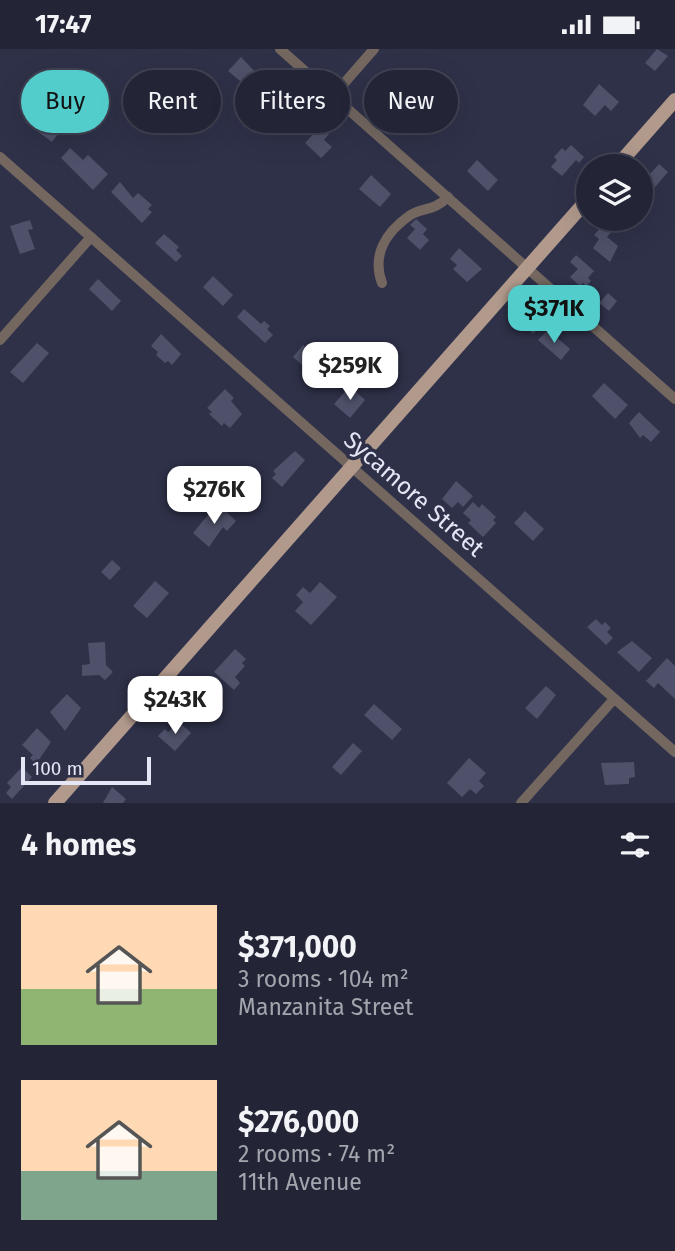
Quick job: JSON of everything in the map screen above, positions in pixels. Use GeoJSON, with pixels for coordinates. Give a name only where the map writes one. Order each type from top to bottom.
{"type":"FeatureCollection","features":[{"type":"Feature","properties":{"kind":"main road"},"geometry":{"type":"LineString","coordinates":[[628,154],[675,100]]}},
{"type":"Feature","properties":{"kind":"main road"},"geometry":{"type":"LineString","coordinates":[[55,803],[576,213]]}},
{"type":"Feature","properties":{"kind":"street"},"geometry":{"type":"LineString","coordinates":[[280,49],[304,70]]}},
{"type":"Feature","properties":{"kind":"street"},"geometry":{"type":"LineString","coordinates":[[350,77],[374,49]]}},
{"type":"Feature","properties":{"kind":"street"},"geometry":{"type":"LineString","coordinates":[[350,111],[675,399]]}},
{"type":"Feature","properties":{"kind":"street","name":"Sycamore Street"},"geometry":{"type":"LineString","coordinates":[[0,157],[675,753]]}},
{"type":"Feature","properties":{"kind":"street"},"geometry":{"type":"LineString","coordinates":[[382,283],[377,271],[382,243],[409,216],[431,210],[448,197]]}},
{"type":"Feature","properties":{"kind":"street"},"geometry":{"type":"LineString","coordinates":[[0,340],[91,237]]}},
{"type":"Feature","properties":{"kind":"street"},"geometry":{"type":"LineString","coordinates":[[521,803],[614,699]]}},
{"type":"Feature","properties":{"kind":"building"},"geometry":{"type":"Polygon","coordinates":[[[657,49],[668,56],[655,71],[645,63],[657,49]]]}},
{"type":"Feature","properties":{"kind":"building"},"geometry":{"type":"Polygon","coordinates":[[[241,57],[253,70],[235,70],[235,77],[228,71],[241,57]]]}},
{"type":"Feature","properties":{"kind":"building"},"geometry":{"type":"Polygon","coordinates":[[[599,84],[619,102],[611,111],[605,105],[595,116],[583,105],[599,84]]]}},
{"type":"Feature","properties":{"kind":"building"},"geometry":{"type":"Polygon","coordinates":[[[40,133],[59,133],[52,142],[40,133]]]}},
{"type":"Feature","properties":{"kind":"building"},"geometry":{"type":"Polygon","coordinates":[[[314,133],[328,133],[324,140],[332,147],[321,158],[305,143],[314,133]]]}},
{"type":"Feature","properties":{"kind":"building"},"geometry":{"type":"Polygon","coordinates":[[[571,145],[581,154],[576,154],[576,160],[562,176],[551,167],[557,160],[554,157],[562,148],[565,151],[571,145]]]}},
{"type":"Feature","properties":{"kind":"building"},"geometry":{"type":"Polygon","coordinates":[[[70,148],[83,160],[88,155],[108,174],[93,190],[61,158],[70,148]]]}},
{"type":"Feature","properties":{"kind":"building"},"geometry":{"type":"Polygon","coordinates":[[[477,160],[498,180],[488,191],[467,171],[477,160]]]}},
{"type":"Feature","properties":{"kind":"building"},"geometry":{"type":"Polygon","coordinates":[[[659,164],[668,172],[653,190],[653,171],[659,164]]]}},
{"type":"Feature","properties":{"kind":"building"},"geometry":{"type":"Polygon","coordinates":[[[371,175],[391,194],[380,207],[359,189],[371,175]]]}},
{"type":"Feature","properties":{"kind":"building"},"geometry":{"type":"Polygon","coordinates":[[[120,182],[133,198],[138,193],[152,205],[148,209],[152,212],[142,223],[111,192],[120,182]]]}},
{"type":"Feature","properties":{"kind":"building"},"geometry":{"type":"Polygon","coordinates":[[[416,219],[427,229],[423,234],[429,240],[420,250],[407,238],[415,229],[410,225],[416,219]]]}},
{"type":"Feature","properties":{"kind":"building"},"geometry":{"type":"Polygon","coordinates":[[[30,220],[33,229],[28,230],[35,249],[20,254],[10,226],[30,220]]]}},
{"type":"Feature","properties":{"kind":"building"},"geometry":{"type":"Polygon","coordinates":[[[598,231],[612,231],[607,237],[618,246],[610,262],[593,248],[599,239],[594,235],[598,231]]]}},
{"type":"Feature","properties":{"kind":"building"},"geometry":{"type":"Polygon","coordinates":[[[164,234],[179,247],[176,250],[182,256],[176,262],[155,243],[164,234]]]}},
{"type":"Feature","properties":{"kind":"building"},"geometry":{"type":"Polygon","coordinates":[[[459,248],[482,269],[467,282],[453,269],[457,265],[450,259],[459,248]]]}},
{"type":"Feature","properties":{"kind":"building"},"geometry":{"type":"Polygon","coordinates":[[[576,255],[594,271],[586,286],[583,283],[580,286],[570,277],[578,269],[570,262],[576,255]]]}},
{"type":"Feature","properties":{"kind":"building"},"geometry":{"type":"Polygon","coordinates":[[[213,276],[233,295],[223,306],[203,287],[213,276]]]}},
{"type":"Feature","properties":{"kind":"building"},"geometry":{"type":"Polygon","coordinates":[[[98,279],[121,301],[112,311],[89,289],[98,279]]]}},
{"type":"Feature","properties":{"kind":"building"},"geometry":{"type":"Polygon","coordinates":[[[608,293],[617,301],[609,311],[599,303],[608,293]]]}},
{"type":"Feature","properties":{"kind":"building"},"geometry":{"type":"Polygon","coordinates":[[[522,303],[542,325],[533,334],[513,312],[522,303]]]}},
{"type":"Feature","properties":{"kind":"building"},"geometry":{"type":"Polygon","coordinates":[[[244,309],[261,324],[264,321],[270,326],[267,329],[273,335],[265,343],[237,317],[244,309]]]}},
{"type":"Feature","properties":{"kind":"building"},"geometry":{"type":"Polygon","coordinates":[[[548,330],[570,349],[561,360],[538,340],[548,330]]]}},
{"type":"Feature","properties":{"kind":"building"},"geometry":{"type":"Polygon","coordinates":[[[161,334],[181,354],[172,365],[156,355],[158,352],[151,346],[161,334]]]}},
{"type":"Feature","properties":{"kind":"building"},"geometry":{"type":"Polygon","coordinates":[[[37,343],[49,353],[23,383],[10,372],[37,343]]]}},
{"type":"Feature","properties":{"kind":"building"},"geometry":{"type":"Polygon","coordinates":[[[303,345],[318,358],[321,355],[328,361],[310,382],[302,375],[307,369],[293,357],[303,345]]]}},
{"type":"Feature","properties":{"kind":"building"},"geometry":{"type":"Polygon","coordinates":[[[604,383],[628,405],[615,419],[592,396],[604,383]]]}},
{"type":"Feature","properties":{"kind":"building"},"geometry":{"type":"Polygon","coordinates":[[[350,386],[365,400],[350,418],[334,404],[350,386]]]}},
{"type":"Feature","properties":{"kind":"building"},"geometry":{"type":"Polygon","coordinates":[[[225,389],[234,398],[231,401],[242,414],[230,428],[224,423],[222,426],[209,414],[212,412],[207,408],[225,389]]]}},
{"type":"Feature","properties":{"kind":"building"},"geometry":{"type":"Polygon","coordinates":[[[639,412],[660,432],[651,442],[643,435],[640,438],[629,423],[639,412]]]}},
{"type":"Feature","properties":{"kind":"building"},"geometry":{"type":"Polygon","coordinates":[[[295,451],[305,460],[282,487],[272,478],[276,474],[273,471],[295,451]]]}},
{"type":"Feature","properties":{"kind":"building"},"geometry":{"type":"Polygon","coordinates":[[[456,481],[473,496],[463,507],[458,502],[452,508],[442,499],[456,481]]]}},
{"type":"Feature","properties":{"kind":"building"},"geometry":{"type":"Polygon","coordinates":[[[473,502],[479,508],[482,504],[496,517],[493,520],[496,523],[483,537],[468,523],[471,520],[463,513],[473,502]]]}},
{"type":"Feature","properties":{"kind":"building"},"geometry":{"type":"Polygon","coordinates":[[[221,507],[236,521],[227,531],[223,527],[209,547],[193,533],[212,510],[216,513],[221,507]]]}},
{"type":"Feature","properties":{"kind":"building"},"geometry":{"type":"Polygon","coordinates":[[[525,511],[544,529],[533,541],[514,523],[525,511]]]}},
{"type":"Feature","properties":{"kind":"building"},"geometry":{"type":"Polygon","coordinates":[[[112,560],[121,568],[110,580],[101,572],[112,560]]]}},
{"type":"Feature","properties":{"kind":"building"},"geometry":{"type":"Polygon","coordinates":[[[155,581],[169,593],[147,618],[133,606],[155,581]]]}},
{"type":"Feature","properties":{"kind":"building"},"geometry":{"type":"Polygon","coordinates":[[[320,582],[337,597],[311,625],[295,611],[303,602],[296,595],[303,587],[310,593],[320,582]]]}},
{"type":"Feature","properties":{"kind":"building"},"geometry":{"type":"Polygon","coordinates":[[[596,619],[611,628],[607,632],[613,638],[606,645],[587,627],[596,619]]]}},
{"type":"Feature","properties":{"kind":"building"},"geometry":{"type":"Polygon","coordinates":[[[632,641],[652,658],[639,672],[617,652],[632,641]]]}},
{"type":"Feature","properties":{"kind":"building"},"geometry":{"type":"Polygon","coordinates":[[[105,642],[106,665],[113,672],[105,680],[99,675],[82,676],[82,665],[90,664],[88,643],[105,642]]]}},
{"type":"Feature","properties":{"kind":"building"},"geometry":{"type":"Polygon","coordinates":[[[235,649],[246,659],[242,663],[245,666],[235,677],[240,683],[234,690],[214,672],[235,649]]]}},
{"type":"Feature","properties":{"kind":"building"},"geometry":{"type":"Polygon","coordinates":[[[667,658],[675,666],[675,699],[658,683],[654,688],[646,681],[667,658]]]}},
{"type":"Feature","properties":{"kind":"building"},"geometry":{"type":"Polygon","coordinates":[[[546,686],[556,695],[537,719],[525,708],[546,686]]]}},
{"type":"Feature","properties":{"kind":"building"},"geometry":{"type":"Polygon","coordinates":[[[67,694],[81,708],[65,731],[50,712],[67,694]]]}},
{"type":"Feature","properties":{"kind":"building"},"geometry":{"type":"Polygon","coordinates":[[[374,704],[402,729],[392,740],[364,715],[374,704]]]}},
{"type":"Feature","properties":{"kind":"building"},"geometry":{"type":"Polygon","coordinates":[[[179,722],[191,733],[175,751],[158,736],[165,729],[168,732],[179,722]]]}},
{"type":"Feature","properties":{"kind":"building"},"geometry":{"type":"Polygon","coordinates":[[[37,728],[51,742],[36,764],[30,758],[33,755],[22,745],[37,728]]]}},
{"type":"Feature","properties":{"kind":"building"},"geometry":{"type":"Polygon","coordinates":[[[353,743],[362,751],[341,775],[332,767],[353,743]]]}},
{"type":"Feature","properties":{"kind":"building"},"geometry":{"type":"Polygon","coordinates":[[[469,758],[486,773],[479,781],[484,786],[476,794],[470,789],[462,797],[447,783],[469,758]]]}},
{"type":"Feature","properties":{"kind":"building"},"geometry":{"type":"Polygon","coordinates":[[[634,762],[635,777],[629,778],[629,784],[605,785],[601,763],[634,762]]]}},
{"type":"Feature","properties":{"kind":"building"},"geometry":{"type":"Polygon","coordinates":[[[22,767],[32,777],[12,799],[6,793],[11,787],[7,783],[22,767]]]}},
{"type":"Feature","properties":{"kind":"building"},"geometry":{"type":"Polygon","coordinates":[[[112,787],[126,799],[123,803],[103,803],[112,787]]]}}]}
